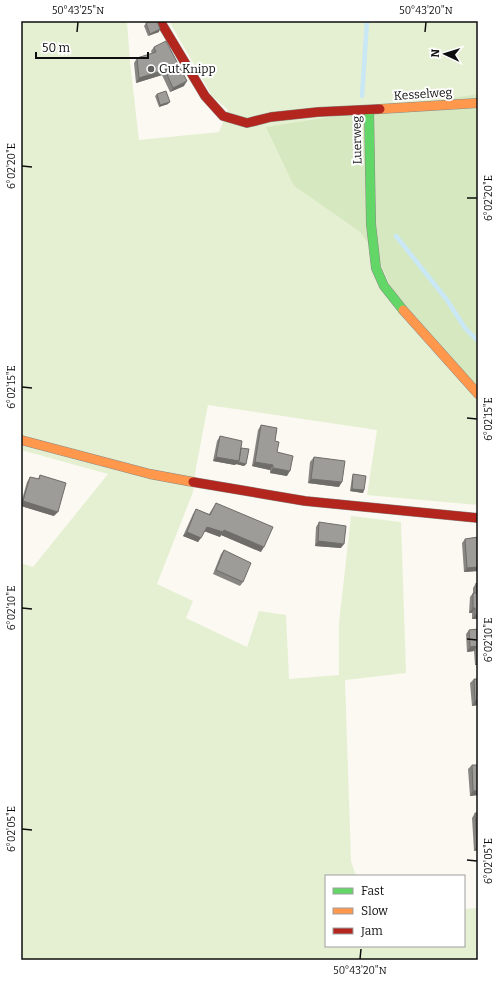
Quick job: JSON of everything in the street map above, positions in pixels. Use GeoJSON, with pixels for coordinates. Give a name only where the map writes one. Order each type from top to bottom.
{"type":"FeatureCollection","features":[{"type":"Feature","properties":{"kind":"street","name":"Luerweg"},"geometry":{"type":"LineString","coordinates":[[160,21],[205,96],[223,116],[247,122],[318,112],[369,110],[371,224],[376,268],[384,286],[394,300],[478,394]]}},
{"type":"Feature","properties":{"kind":"street","name":"Kesselweg"},"geometry":{"type":"LineString","coordinates":[[369,110],[478,103]]}},
{"type":"Feature","properties":{"kind":"street"},"geometry":{"type":"LineString","coordinates":[[21,440],[150,474],[305,501],[478,518]]}},
{"type":"Feature","properties":{"kind":"green space"},"geometry":{"type":"Polygon","coordinates":[[[21,21],[127,21],[139,140],[219,132],[228,110],[212,96],[169,21],[478,21],[478,94],[294,186],[360,232],[378,258],[478,387],[478,505],[367,495],[377,430],[208,405],[193,492],[157,584],[193,601],[186,618],[247,647],[259,611],[286,615],[289,679],[339,675],[339,623],[351,516],[401,522],[406,673],[345,680],[351,861],[356,875],[325,875],[325,947],[465,947],[465,909],[478,908],[478,958],[468,960],[21,960],[21,563],[33,567],[108,474],[21,450],[21,21]]]}},
{"type":"Feature","properties":{"kind":"green space"},"geometry":{"type":"Polygon","coordinates":[[[478,94],[478,387],[395,296],[378,258],[360,232],[294,186],[266,127],[478,94]]]}},
{"type":"Feature","properties":{"kind":"building"},"geometry":{"type":"Polygon","coordinates":[[[157,21],[160,29],[150,34],[146,23],[157,21]]]}},
{"type":"Feature","properties":{"kind":"building"},"geometry":{"type":"Polygon","coordinates":[[[166,41],[187,81],[173,88],[165,70],[139,78],[137,58],[156,52],[154,47],[166,41]]]}},
{"type":"Feature","properties":{"kind":"building"},"geometry":{"type":"Polygon","coordinates":[[[166,91],[170,102],[160,105],[157,94],[166,91]]]}},
{"type":"Feature","properties":{"kind":"building"},"geometry":{"type":"Polygon","coordinates":[[[261,425],[277,428],[275,441],[279,442],[277,452],[293,456],[290,471],[273,468],[273,465],[255,462],[261,425]]]}},
{"type":"Feature","properties":{"kind":"building"},"geometry":{"type":"Polygon","coordinates":[[[220,436],[242,441],[239,461],[216,457],[220,436]]]}},
{"type":"Feature","properties":{"kind":"building"},"geometry":{"type":"Polygon","coordinates":[[[241,448],[249,449],[246,464],[238,462],[241,448]]]}},
{"type":"Feature","properties":{"kind":"building"},"geometry":{"type":"Polygon","coordinates":[[[314,457],[345,461],[342,482],[311,479],[314,457]]]}},
{"type":"Feature","properties":{"kind":"building"},"geometry":{"type":"Polygon","coordinates":[[[353,474],[366,476],[364,490],[352,489],[353,474]]]}},
{"type":"Feature","properties":{"kind":"building"},"geometry":{"type":"Polygon","coordinates":[[[40,475],[66,483],[58,512],[23,501],[30,477],[39,479],[40,475]]]}},
{"type":"Feature","properties":{"kind":"building"},"geometry":{"type":"Polygon","coordinates":[[[216,503],[273,527],[264,547],[224,530],[223,532],[207,527],[201,538],[187,532],[196,509],[210,515],[216,503]]]}},
{"type":"Feature","properties":{"kind":"building"},"geometry":{"type":"Polygon","coordinates":[[[319,522],[346,526],[344,544],[318,541],[319,522]]]}},
{"type":"Feature","properties":{"kind":"building"},"geometry":{"type":"Polygon","coordinates":[[[478,537],[478,567],[467,568],[465,539],[478,537]]]}},
{"type":"Feature","properties":{"kind":"building"},"geometry":{"type":"Polygon","coordinates":[[[224,550],[251,563],[243,582],[216,570],[224,550]]]}},
{"type":"Feature","properties":{"kind":"building"},"geometry":{"type":"Polygon","coordinates":[[[476,583],[478,583],[478,615],[475,615],[475,608],[473,608],[473,593],[477,593],[476,583]]]}},
{"type":"Feature","properties":{"kind":"building"},"geometry":{"type":"Polygon","coordinates":[[[478,629],[478,661],[477,646],[470,647],[469,630],[478,629]]]}},
{"type":"Feature","properties":{"kind":"building"},"geometry":{"type":"Polygon","coordinates":[[[474,679],[478,679],[478,701],[475,701],[474,679]]]}},
{"type":"Feature","properties":{"kind":"building"},"geometry":{"type":"Polygon","coordinates":[[[472,765],[478,765],[478,791],[473,791],[472,765]]]}},
{"type":"Feature","properties":{"kind":"building"},"geometry":{"type":"Polygon","coordinates":[[[475,813],[478,813],[478,846],[477,846],[475,813]]]}},
{"type":"Feature","properties":{"kind":"waterway"},"geometry":{"type":"LineString","coordinates":[[362,96],[367,21]]}},
{"type":"Feature","properties":{"kind":"waterway"},"geometry":{"type":"LineString","coordinates":[[396,236],[447,300],[465,328],[478,341]]}},
{"type":"Feature","properties":{"kind":"traffic: fast"},"geometry":{"type":"LineString","coordinates":[[369,110],[371,224],[376,268],[384,286],[403,310]]}},
{"type":"Feature","properties":{"kind":"traffic: slow"},"geometry":{"type":"LineString","coordinates":[[380,109],[478,103]]}},
{"type":"Feature","properties":{"kind":"traffic: slow"},"geometry":{"type":"LineString","coordinates":[[403,310],[478,394]]}},
{"type":"Feature","properties":{"kind":"traffic: slow"},"geometry":{"type":"LineString","coordinates":[[21,440],[150,474],[193,482]]}},
{"type":"Feature","properties":{"kind":"traffic: jam"},"geometry":{"type":"LineString","coordinates":[[160,21],[205,96],[223,116],[247,123],[271,117],[318,112],[380,109]]}},
{"type":"Feature","properties":{"kind":"traffic: jam"},"geometry":{"type":"LineString","coordinates":[[193,482],[305,501],[478,518]]}},
{"type":"Feature","properties":{"kind":"place","name":"Gut Knipp"},"geometry":{"type":"Point","coordinates":[151,69]}}]}
